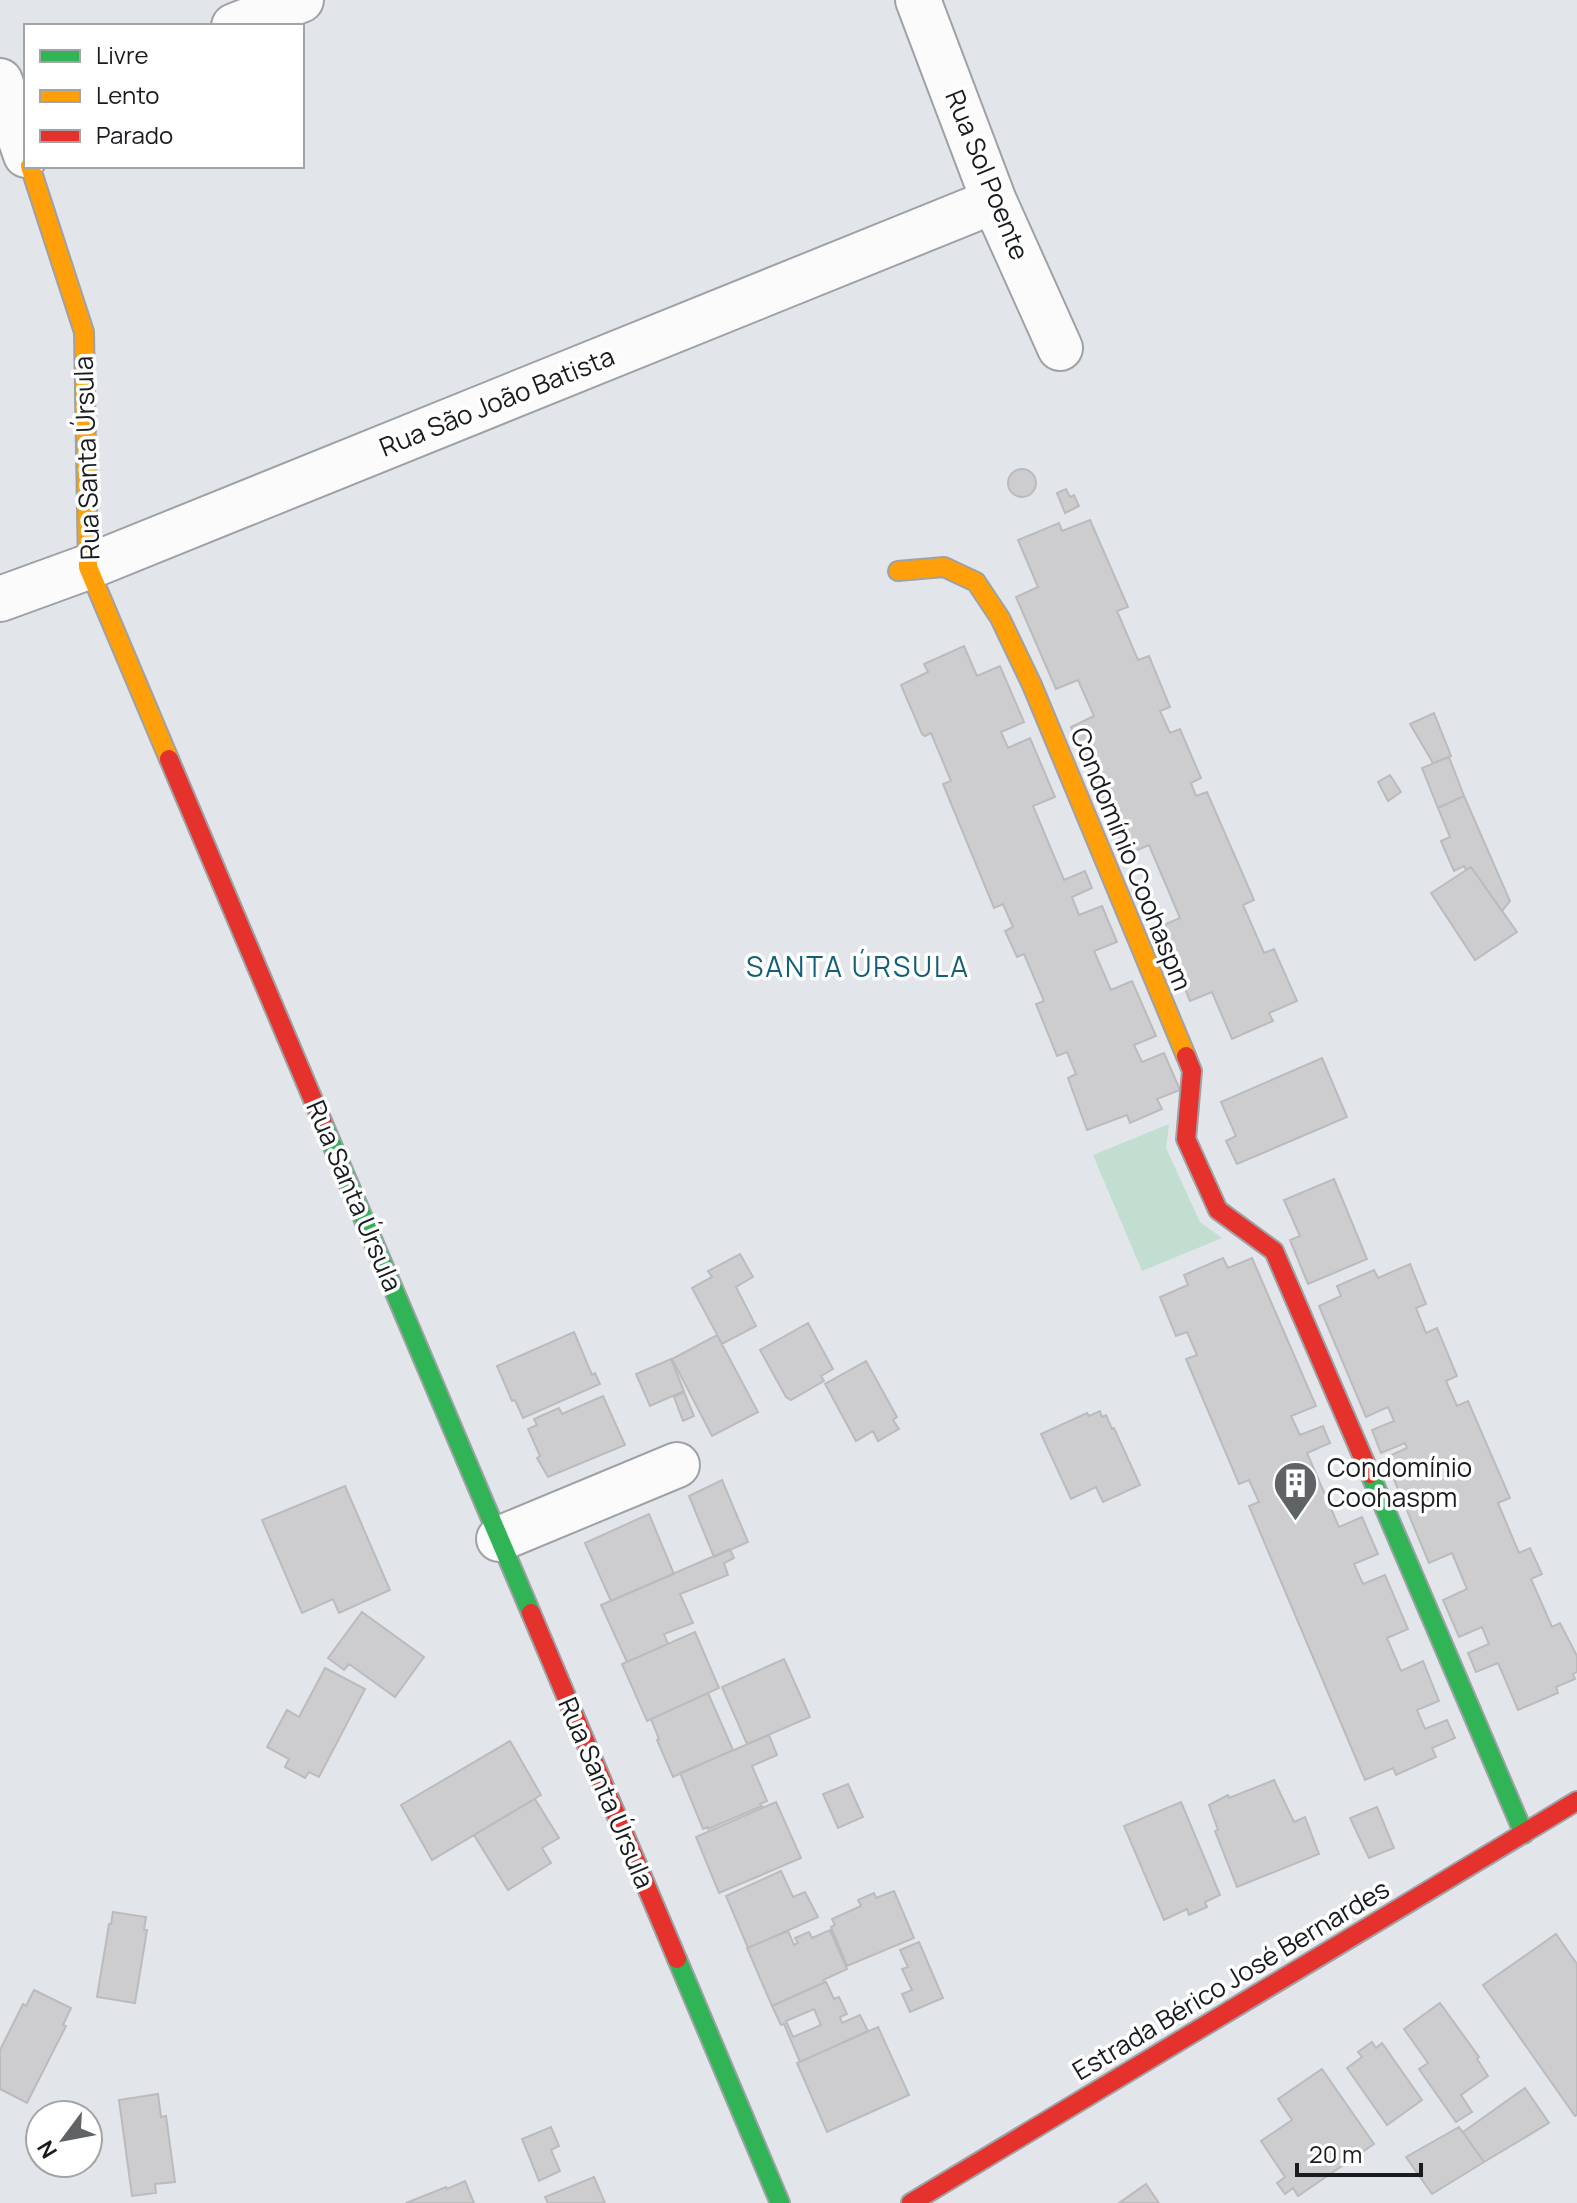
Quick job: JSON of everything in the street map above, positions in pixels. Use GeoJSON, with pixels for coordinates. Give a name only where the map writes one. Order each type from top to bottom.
{"type":"FeatureCollection","features":[{"type":"Feature","properties":{"kind":"street"},"geometry":{"type":"LineString","coordinates":[[239,24],[301,0]]}},
{"type":"Feature","properties":{"kind":"street","name":"Rua Sol Poente"},"geometry":{"type":"LineString","coordinates":[[918,0],[994,201],[1060,348]]}},
{"type":"Feature","properties":{"kind":"street"},"geometry":{"type":"LineString","coordinates":[[13,100],[24,147]]}},
{"type":"Feature","properties":{"kind":"street","name":"Rua Santa Úrsula"},"geometry":{"type":"LineString","coordinates":[[31,168],[84,332],[88,567],[780,2203]]}},
{"type":"Feature","properties":{"kind":"street","name":"Rua São João Batista"},"geometry":{"type":"LineString","coordinates":[[0,599],[88,567],[994,201]]}},
{"type":"Feature","properties":{"kind":"street","name":"Condomínio Coohaspm"},"geometry":{"type":"LineString","coordinates":[[898,571],[944,567],[976,582],[1000,618],[1032,685],[1192,1071],[1186,1139],[1218,1210],[1274,1251],[1524,1834]]}},
{"type":"Feature","properties":{"kind":"street"},"geometry":{"type":"LineString","coordinates":[[499,1539],[677,1465]]}},
{"type":"Feature","properties":{"kind":"street","name":"Estrada Bérico José Bernardes"},"geometry":{"type":"LineString","coordinates":[[911,2203],[1577,1801]]}},
{"type":"Feature","properties":{"kind":"green space"},"geometry":{"type":"Polygon","coordinates":[[[1169,1124],[1166,1148],[1200,1222],[1222,1238],[1142,1271],[1093,1155],[1169,1124]]]}},
{"type":"Feature","properties":{"kind":"building"},"geometry":{"type":"Polygon","coordinates":[[[1022,469],[1032,473],[1036,483],[1032,493],[1022,497],[1012,493],[1008,483],[1012,473],[1022,469]]]}},
{"type":"Feature","properties":{"kind":"building"},"geometry":{"type":"Polygon","coordinates":[[[1066,489],[1070,497],[1074,495],[1079,506],[1065,513],[1057,493],[1066,489]]]}},
{"type":"Feature","properties":{"kind":"building"},"geometry":{"type":"Polygon","coordinates":[[[1090,520],[1128,607],[1117,611],[1138,660],[1149,656],[1170,707],[1160,711],[1170,733],[1180,729],[1201,778],[1191,783],[1196,796],[1207,792],[1254,900],[1243,905],[1264,953],[1274,949],[1297,1001],[1269,1013],[1273,1021],[1232,1039],[1212,992],[1190,1001],[1159,927],[1180,918],[1149,845],[1126,855],[1071,727],[1094,716],[1078,680],[1056,689],[1016,597],[1038,587],[1018,540],[1059,523],[1062,531],[1090,520]]]}},
{"type":"Feature","properties":{"kind":"building"},"geometry":{"type":"Polygon","coordinates":[[[964,646],[977,676],[1000,666],[1024,722],[1001,732],[1008,748],[1030,738],[1055,797],[1033,806],[1064,880],[1085,871],[1092,888],[1072,897],[1079,915],[1102,906],[1117,942],[1094,951],[1111,990],[1132,981],[1156,1036],[1134,1045],[1142,1062],[1164,1053],[1180,1090],[1157,1099],[1162,1109],[1130,1123],[1127,1115],[1087,1130],[1068,1078],[1076,1074],[1067,1052],[1057,1056],[1036,1004],[1044,1001],[1024,954],[1017,957],[1005,931],[1013,927],[1003,904],[994,908],[943,784],[951,781],[931,733],[922,734],[901,685],[928,672],[924,664],[964,646]]]}},
{"type":"Feature","properties":{"kind":"building"},"geometry":{"type":"Polygon","coordinates":[[[1434,713],[1451,756],[1433,763],[1410,724],[1434,713]]]}},
{"type":"Feature","properties":{"kind":"building"},"geometry":{"type":"Polygon","coordinates":[[[1449,757],[1464,796],[1438,808],[1422,768],[1449,757]]]}},
{"type":"Feature","properties":{"kind":"building"},"geometry":{"type":"Polygon","coordinates":[[[1390,775],[1401,792],[1388,801],[1378,782],[1390,775]]]}},
{"type":"Feature","properties":{"kind":"building"},"geometry":{"type":"Polygon","coordinates":[[[1464,796],[1510,901],[1502,911],[1471,867],[1466,870],[1464,866],[1454,871],[1441,841],[1450,837],[1438,808],[1464,796]]]}},
{"type":"Feature","properties":{"kind":"building"},"geometry":{"type":"Polygon","coordinates":[[[1471,867],[1517,932],[1475,960],[1431,893],[1471,867]]]}},
{"type":"Feature","properties":{"kind":"building"},"geometry":{"type":"Polygon","coordinates":[[[1322,1058],[1347,1117],[1237,1164],[1226,1141],[1236,1136],[1221,1102],[1322,1058]]]}},
{"type":"Feature","properties":{"kind":"building"},"geometry":{"type":"Polygon","coordinates":[[[1334,1179],[1367,1259],[1308,1284],[1290,1240],[1300,1236],[1284,1200],[1334,1179]]]}},
{"type":"Feature","properties":{"kind":"building"},"geometry":{"type":"Polygon","coordinates":[[[740,1254],[753,1277],[736,1287],[756,1326],[722,1344],[692,1288],[712,1277],[708,1271],[740,1254]]]}},
{"type":"Feature","properties":{"kind":"building","name":"Condomínio Coohaspm"},"geometry":{"type":"Polygon","coordinates":[[[1223,1258],[1228,1268],[1252,1258],[1316,1406],[1291,1416],[1300,1435],[1323,1426],[1330,1443],[1307,1453],[1339,1527],[1362,1517],[1378,1554],[1354,1564],[1363,1584],[1385,1575],[1408,1629],[1387,1638],[1401,1671],[1423,1661],[1439,1701],[1417,1710],[1425,1729],[1447,1720],[1455,1738],[1432,1748],[1436,1757],[1396,1775],[1393,1768],[1365,1780],[1249,1506],[1259,1502],[1249,1480],[1239,1484],[1186,1359],[1197,1355],[1187,1332],[1176,1336],[1160,1297],[1188,1285],[1184,1275],[1223,1258]]]}},
{"type":"Feature","properties":{"kind":"building","name":"Condomínio Coohaspm"},"geometry":{"type":"Polygon","coordinates":[[[1410,1264],[1426,1304],[1416,1308],[1426,1333],[1437,1328],[1457,1376],[1446,1381],[1457,1406],[1468,1401],[1510,1498],[1498,1503],[1519,1553],[1530,1548],[1542,1574],[1531,1579],[1552,1627],[1560,1623],[1577,1656],[1577,1672],[1573,1674],[1575,1679],[1556,1687],[1558,1693],[1518,1710],[1498,1663],[1476,1672],[1468,1653],[1489,1644],[1482,1627],[1459,1637],[1443,1600],[1467,1589],[1452,1553],[1429,1563],[1385,1458],[1407,1448],[1405,1443],[1381,1453],[1372,1430],[1394,1421],[1388,1407],[1366,1417],[1319,1306],[1341,1296],[1337,1286],[1374,1270],[1378,1278],[1410,1264]]]}},
{"type":"Feature","properties":{"kind":"building"},"geometry":{"type":"Polygon","coordinates":[[[808,1323],[833,1369],[821,1376],[824,1381],[791,1400],[786,1397],[760,1350],[808,1323]]]}},
{"type":"Feature","properties":{"kind":"building"},"geometry":{"type":"Polygon","coordinates":[[[574,1332],[592,1375],[595,1373],[600,1384],[523,1418],[497,1366],[574,1332]]]}},
{"type":"Feature","properties":{"kind":"building"},"geometry":{"type":"Polygon","coordinates":[[[717,1335],[758,1412],[712,1436],[672,1359],[717,1335]]]}},
{"type":"Feature","properties":{"kind":"building"},"geometry":{"type":"Polygon","coordinates":[[[671,1359],[684,1391],[650,1406],[636,1374],[671,1359]]]}},
{"type":"Feature","properties":{"kind":"building"},"geometry":{"type":"Polygon","coordinates":[[[866,1361],[897,1417],[893,1420],[899,1429],[878,1441],[873,1431],[856,1441],[825,1384],[866,1361]]]}},
{"type":"Feature","properties":{"kind":"building"},"geometry":{"type":"Polygon","coordinates":[[[684,1392],[694,1416],[683,1421],[674,1397],[684,1392]]]}},
{"type":"Feature","properties":{"kind":"building"},"geometry":{"type":"Polygon","coordinates":[[[603,1396],[625,1445],[548,1477],[537,1458],[540,1456],[528,1429],[537,1425],[534,1419],[559,1408],[562,1414],[603,1396]]]}},
{"type":"Feature","properties":{"kind":"building"},"geometry":{"type":"Polygon","coordinates":[[[1100,1411],[1114,1428],[1140,1485],[1103,1502],[1096,1487],[1071,1499],[1041,1434],[1087,1413],[1089,1416],[1100,1411]]]}},
{"type":"Feature","properties":{"kind":"building"},"geometry":{"type":"Polygon","coordinates":[[[722,1480],[748,1542],[714,1557],[689,1496],[722,1480]]]}},
{"type":"Feature","properties":{"kind":"building"},"geometry":{"type":"Polygon","coordinates":[[[345,1486],[390,1590],[339,1613],[333,1599],[302,1613],[262,1520],[345,1486]]]}},
{"type":"Feature","properties":{"kind":"building"},"geometry":{"type":"Polygon","coordinates":[[[649,1514],[674,1574],[611,1601],[585,1543],[649,1514]]]}},
{"type":"Feature","properties":{"kind":"building"},"geometry":{"type":"Polygon","coordinates":[[[730,1549],[734,1558],[724,1563],[728,1575],[680,1594],[693,1623],[664,1634],[668,1644],[627,1662],[601,1605],[730,1549]]]}},
{"type":"Feature","properties":{"kind":"building"},"geometry":{"type":"Polygon","coordinates":[[[362,1612],[424,1657],[395,1697],[349,1664],[344,1670],[328,1658],[362,1612]]]}},
{"type":"Feature","properties":{"kind":"building"},"geometry":{"type":"Polygon","coordinates":[[[695,1632],[719,1688],[647,1721],[622,1664],[695,1632]]]}},
{"type":"Feature","properties":{"kind":"building"},"geometry":{"type":"Polygon","coordinates":[[[784,1659],[810,1717],[747,1744],[722,1687],[784,1659]]]}},
{"type":"Feature","properties":{"kind":"building"},"geometry":{"type":"Polygon","coordinates":[[[325,1668],[365,1689],[319,1777],[309,1772],[305,1778],[285,1767],[289,1759],[267,1747],[287,1710],[299,1717],[325,1668]]]}},
{"type":"Feature","properties":{"kind":"building"},"geometry":{"type":"Polygon","coordinates":[[[708,1693],[733,1750],[673,1777],[651,1719],[708,1693]]]}},
{"type":"Feature","properties":{"kind":"building"},"geometry":{"type":"Polygon","coordinates":[[[769,1735],[777,1755],[752,1766],[767,1801],[760,1804],[762,1806],[703,1829],[680,1773],[769,1735]]]}},
{"type":"Feature","properties":{"kind":"building"},"geometry":{"type":"Polygon","coordinates":[[[510,1741],[541,1795],[432,1860],[401,1805],[510,1741]]]}},
{"type":"Feature","properties":{"kind":"building"},"geometry":{"type":"Polygon","coordinates":[[[1274,1780],[1294,1822],[1305,1817],[1319,1854],[1237,1887],[1215,1831],[1218,1830],[1209,1805],[1228,1795],[1229,1798],[1274,1780]]]}},
{"type":"Feature","properties":{"kind":"building"},"geometry":{"type":"Polygon","coordinates":[[[848,1784],[863,1817],[838,1828],[823,1794],[848,1784]]]}},
{"type":"Feature","properties":{"kind":"building"},"geometry":{"type":"Polygon","coordinates":[[[535,1799],[559,1838],[542,1848],[551,1863],[508,1890],[474,1835],[535,1799]]]}},
{"type":"Feature","properties":{"kind":"building"},"geometry":{"type":"Polygon","coordinates":[[[776,1802],[801,1858],[719,1893],[696,1837],[776,1802]]]}},
{"type":"Feature","properties":{"kind":"building"},"geometry":{"type":"Polygon","coordinates":[[[1181,1802],[1220,1895],[1205,1902],[1207,1907],[1189,1915],[1187,1909],[1164,1920],[1124,1826],[1181,1802]]]}},
{"type":"Feature","properties":{"kind":"building"},"geometry":{"type":"Polygon","coordinates":[[[1377,1807],[1394,1848],[1369,1858],[1350,1818],[1377,1807]]]}},
{"type":"Feature","properties":{"kind":"building"},"geometry":{"type":"Polygon","coordinates":[[[781,1871],[793,1897],[805,1892],[818,1917],[748,1948],[726,1896],[781,1871]]]}},
{"type":"Feature","properties":{"kind":"building"},"geometry":{"type":"Polygon","coordinates":[[[894,1891],[914,1938],[847,1966],[831,1927],[835,1925],[832,1919],[861,1906],[858,1900],[874,1893],[876,1898],[894,1891]]]}},
{"type":"Feature","properties":{"kind":"building"},"geometry":{"type":"Polygon","coordinates":[[[113,1912],[146,1917],[144,1930],[147,1930],[135,2003],[97,1997],[113,1912]]]}},
{"type":"Feature","properties":{"kind":"building"},"geometry":{"type":"Polygon","coordinates":[[[830,1930],[847,1969],[772,2006],[747,1948],[788,1931],[794,1945],[798,1943],[795,1938],[809,1932],[812,1938],[830,1930]]]}},
{"type":"Feature","properties":{"kind":"building"},"geometry":{"type":"Polygon","coordinates":[[[1556,1934],[1577,1964],[1575,2116],[1483,1985],[1556,1934]]]}},
{"type":"Feature","properties":{"kind":"building"},"geometry":{"type":"Polygon","coordinates":[[[919,1942],[943,1998],[910,2012],[902,1994],[912,1990],[902,1969],[908,1967],[900,1950],[919,1942]]]}},
{"type":"Feature","properties":{"kind":"building"},"geometry":{"type":"Polygon","coordinates":[[[826,1982],[834,1999],[839,1997],[847,2014],[840,2017],[842,2023],[860,2015],[868,2031],[800,2062],[784,2024],[781,2025],[772,2006],[826,1982]],[[814,2009],[786,2021],[793,2037],[821,2025],[814,2009]]]}},
{"type":"Feature","properties":{"kind":"building"},"geometry":{"type":"Polygon","coordinates":[[[34,1990],[71,2008],[63,2025],[66,2026],[29,2099],[24,2101],[0,2089],[0,2050],[23,2004],[26,2006],[34,1990]]]}},
{"type":"Feature","properties":{"kind":"building"},"geometry":{"type":"Polygon","coordinates":[[[1440,2003],[1479,2057],[1477,2059],[1488,2076],[1461,2095],[1472,2112],[1456,2122],[1419,2069],[1428,2063],[1404,2029],[1440,2003]]]}},
{"type":"Feature","properties":{"kind":"building"},"geometry":{"type":"Polygon","coordinates":[[[878,2027],[909,2095],[827,2132],[797,2063],[878,2027]]]}},
{"type":"Feature","properties":{"kind":"building"},"geometry":{"type":"Polygon","coordinates":[[[1372,2042],[1376,2048],[1382,2043],[1422,2100],[1387,2125],[1347,2068],[1362,2057],[1358,2052],[1372,2042]]]}},
{"type":"Feature","properties":{"kind":"building"},"geometry":{"type":"Polygon","coordinates":[[[1322,2069],[1374,2144],[1298,2196],[1293,2188],[1285,2194],[1277,2183],[1285,2177],[1261,2141],[1292,2120],[1278,2099],[1322,2069]]]}},
{"type":"Feature","properties":{"kind":"building"},"geometry":{"type":"Polygon","coordinates":[[[1525,2088],[1549,2123],[1484,2162],[1463,2132],[1525,2088]]]}},
{"type":"Feature","properties":{"kind":"building"},"geometry":{"type":"Polygon","coordinates":[[[158,2094],[161,2117],[166,2116],[175,2182],[155,2184],[156,2193],[132,2196],[119,2100],[158,2094]]]}},
{"type":"Feature","properties":{"kind":"building"},"geometry":{"type":"Polygon","coordinates":[[[551,2127],[559,2146],[551,2150],[560,2171],[539,2181],[522,2139],[551,2127]]]}},
{"type":"Feature","properties":{"kind":"building"},"geometry":{"type":"Polygon","coordinates":[[[1459,2127],[1484,2162],[1432,2194],[1406,2157],[1459,2127]]]}},
{"type":"Feature","properties":{"kind":"building"},"geometry":{"type":"Polygon","coordinates":[[[594,2177],[605,2203],[548,2203],[545,2197],[594,2177]]]}},
{"type":"Feature","properties":{"kind":"building"},"geometry":{"type":"Polygon","coordinates":[[[465,2181],[474,2203],[406,2203],[447,2189],[465,2181]]]}},
{"type":"Feature","properties":{"kind":"building"},"geometry":{"type":"Polygon","coordinates":[[[1146,2184],[1159,2203],[1119,2203],[1146,2184]]]}},
{"type":"Feature","properties":{"kind":"traffic: fast"},"geometry":{"type":"LineString","coordinates":[[322,1121],[531,1613]]}},
{"type":"Feature","properties":{"kind":"traffic: fast"},"geometry":{"type":"LineString","coordinates":[[1370,1474],[1524,1834]]}},
{"type":"Feature","properties":{"kind":"traffic: fast"},"geometry":{"type":"LineString","coordinates":[[677,1959],[780,2203]]}},
{"type":"Feature","properties":{"kind":"traffic: slow"},"geometry":{"type":"LineString","coordinates":[[31,168],[84,332],[88,567],[169,759]]}},
{"type":"Feature","properties":{"kind":"traffic: slow"},"geometry":{"type":"LineString","coordinates":[[898,571],[944,567],[976,582],[1000,618],[1032,685],[1186,1056]]}},
{"type":"Feature","properties":{"kind":"traffic: jam"},"geometry":{"type":"LineString","coordinates":[[169,759],[322,1121]]}},
{"type":"Feature","properties":{"kind":"traffic: jam"},"geometry":{"type":"LineString","coordinates":[[1186,1056],[1192,1071],[1186,1139],[1218,1210],[1274,1251],[1370,1474]]}},
{"type":"Feature","properties":{"kind":"traffic: jam"},"geometry":{"type":"LineString","coordinates":[[531,1613],[677,1959]]}},
{"type":"Feature","properties":{"kind":"traffic: jam"},"geometry":{"type":"LineString","coordinates":[[911,2203],[1577,1801]]}},
{"type":"Feature","properties":{"kind":"place","name":"Condomínio Coohaspm"},"geometry":{"type":"Point","coordinates":[1296,1522]}},
{"type":"Feature","properties":{"kind":"district","name":"SANTA ÚRSULA"},"geometry":{"type":"Point","coordinates":[858,967]}}]}
